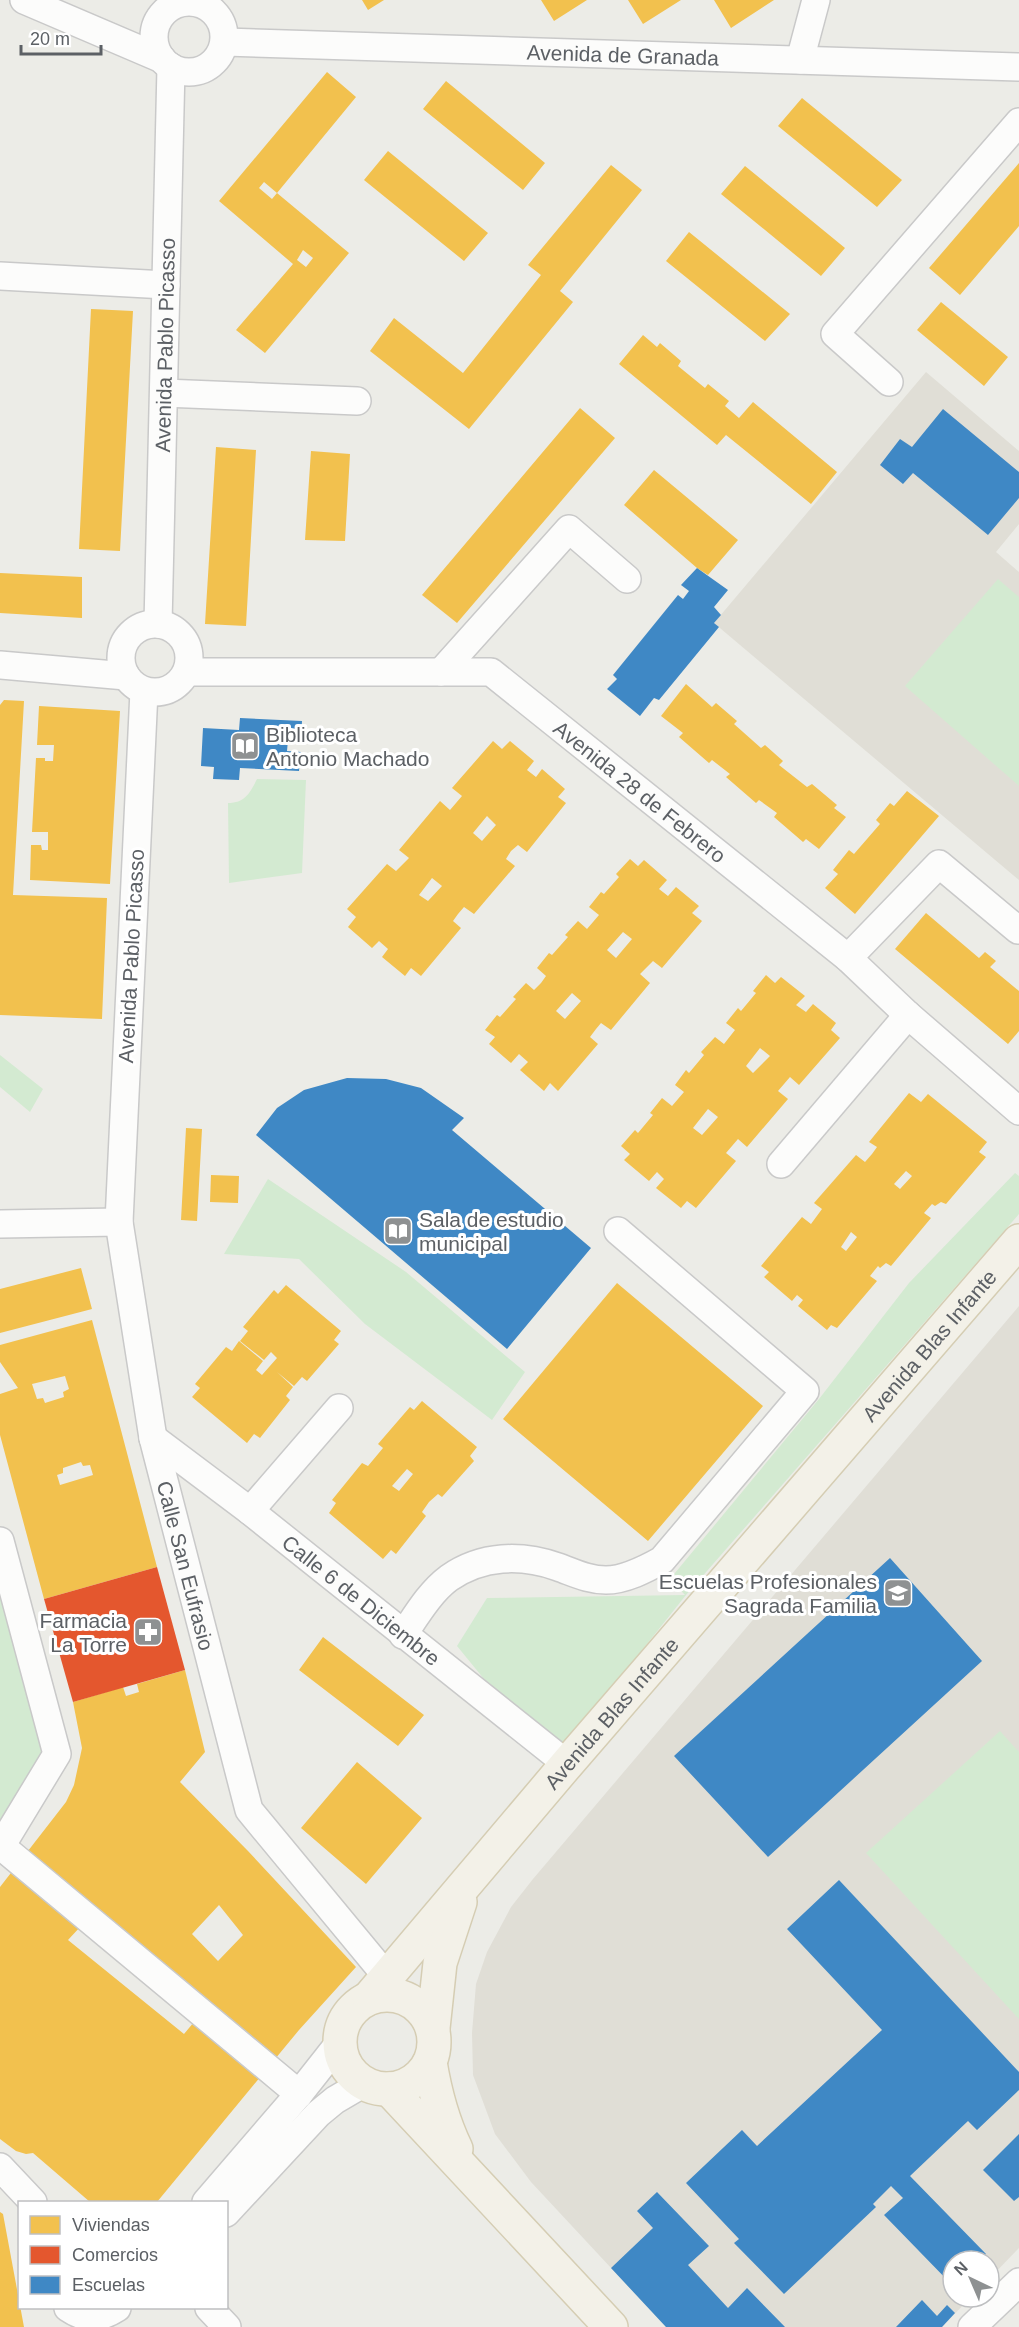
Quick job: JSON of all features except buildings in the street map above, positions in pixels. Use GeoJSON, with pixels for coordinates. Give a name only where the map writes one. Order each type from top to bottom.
{"type":"FeatureCollection","features":[{"type":"Feature","properties":{"kind":"main road","name":"Avenida Blas Infante"},"geometry":{"type":"LineString","coordinates":[[378,1988],[567,1764],[1019,1241]]}},
{"type":"Feature","properties":{"kind":"main road"},"geometry":{"type":"LineString","coordinates":[[376,2086],[403,2086],[413,2082],[430,2062],[434,2050],[433,2028],[440,1963],[465,1886]]}},
{"type":"Feature","properties":{"kind":"main road"},"geometry":{"type":"LineString","coordinates":[[433,2028],[425,2013],[407,1998],[385,1994],[378,1988],[348,2014],[340,2042],[342,2055],[347,2067],[376,2086],[467,2172],[611,2327]]}},
{"type":"Feature","properties":{"kind":"main road"},"geometry":{"type":"LineString","coordinates":[[430,2062],[436,2099],[444,2126],[467,2172]]}},
{"type":"Feature","properties":{"kind":"street"},"geometry":{"type":"LineString","coordinates":[[24,0],[167,63],[193,72],[205,69],[214,62],[225,42],[224,30],[213,9],[202,3],[179,2],[160,16],[155,27],[154,38],[156,49],[167,63]]}},
{"type":"Feature","properties":{"kind":"street"},"geometry":{"type":"LineString","coordinates":[[800,60],[816,0]]}},
{"type":"Feature","properties":{"kind":"street","name":"Avenida de Granada"},"geometry":{"type":"LineString","coordinates":[[225,42],[1019,67]]}},
{"type":"Feature","properties":{"kind":"street","name":"Avenida Pablo Picasso"},"geometry":{"type":"LineString","coordinates":[[158,624],[166,285],[167,63]]}},
{"type":"Feature","properties":{"kind":"street"},"geometry":{"type":"LineString","coordinates":[[889,382],[835,334],[1019,122]]}},
{"type":"Feature","properties":{"kind":"street"},"geometry":{"type":"LineString","coordinates":[[0,276],[166,285]]}},
{"type":"Feature","properties":{"kind":"street"},"geometry":{"type":"LineString","coordinates":[[164,393],[357,401]]}},
{"type":"Feature","properties":{"kind":"street"},"geometry":{"type":"LineString","coordinates":[[441,672],[569,529],[627,579]]}},
{"type":"Feature","properties":{"kind":"street"},"geometry":{"type":"LineString","coordinates":[[0,665],[136,692],[164,692],[174,687],[187,672],[189,651],[185,641],[178,633],[158,624],[147,625],[138,629],[124,645],[122,666],[136,692]]}},
{"type":"Feature","properties":{"kind":"street","name":"Avenida 28 de Febrero"},"geometry":{"type":"LineString","coordinates":[[187,672],[491,672],[848,958],[908,1015],[1019,1111]]}},
{"type":"Feature","properties":{"kind":"street","name":"Avenida Pablo Picasso"},"geometry":{"type":"LineString","coordinates":[[119,1222],[136,692]]}},
{"type":"Feature","properties":{"kind":"street"},"geometry":{"type":"LineString","coordinates":[[848,958],[939,864],[1018,930]]}},
{"type":"Feature","properties":{"kind":"street"},"geometry":{"type":"LineString","coordinates":[[780,1164],[908,1015]]}},
{"type":"Feature","properties":{"kind":"street"},"geometry":{"type":"LineString","coordinates":[[2,1218],[119,1222]]}},
{"type":"Feature","properties":{"kind":"street","name":"Calle San Eufrasio"},"geometry":{"type":"LineString","coordinates":[[119,1222],[153,1438],[249,1810],[378,1988]]}},
{"type":"Feature","properties":{"kind":"street"},"geometry":{"type":"LineString","coordinates":[[403,1635],[447,1579],[471,1565],[498,1557],[538,1560],[584,1578],[609,1580],[644,1570],[662,1560],[805,1391],[618,1231]]}},
{"type":"Feature","properties":{"kind":"street"},"geometry":{"type":"LineString","coordinates":[[250,1511],[339,1408]]}},
{"type":"Feature","properties":{"kind":"street","name":"Calle 6 de Diciembre"},"geometry":{"type":"LineString","coordinates":[[153,1438],[250,1511],[567,1764]]}},
{"type":"Feature","properties":{"kind":"street"},"geometry":{"type":"LineString","coordinates":[[0,1541],[57,1754],[1,1847],[299,2094]]}},
{"type":"Feature","properties":{"kind":"street"},"geometry":{"type":"LineString","coordinates":[[207,2201],[299,2094],[340,2042]]}},
{"type":"Feature","properties":{"kind":"street"},"geometry":{"type":"LineString","coordinates":[[228,2211],[318,2114],[335,2100],[376,2086]]}},
{"type":"Feature","properties":{"kind":"street"},"geometry":{"type":"LineString","coordinates":[[0,2167],[32,2201]]}},
{"type":"Feature","properties":{"kind":"street"},"geometry":{"type":"LineString","coordinates":[[972,2327],[1019,2282]]}},
{"type":"Feature","properties":{"kind":"street"},"geometry":{"type":"LineString","coordinates":[[82,2317],[100,2316],[115,2309]]}},
{"type":"Feature","properties":{"kind":"street"},"geometry":{"type":"LineString","coordinates":[[211,2309],[227,2327]]}},
{"type":"Feature","properties":{"kind":"shaded area"},"geometry":{"type":"Polygon","coordinates":[[[926,372],[1019,451],[1019,524],[996,552],[1019,572],[1019,880],[714,623],[926,372]]]}},
{"type":"Feature","properties":{"kind":"shaded area","name":"Escuelas Profesionales Sagrada Familia"},"geometry":{"type":"Polygon","coordinates":[[[1019,1306],[1019,2248],[1001,2267],[1001,2249],[941,2249],[941,2309],[959,2309],[942,2327],[666,2327],[531,2182],[495,2134],[473,2075],[472,2033],[476,1984],[487,1952],[511,1907],[1019,1306]]]}},
{"type":"Feature","properties":{"kind":"green space"},"geometry":{"type":"Polygon","coordinates":[[[998,579],[1019,597],[1019,786],[905,686],[998,579]]]}},
{"type":"Feature","properties":{"kind":"green space"},"geometry":{"type":"Polygon","coordinates":[[[257,779],[306,780],[302,873],[229,883],[228,803],[243,799],[257,779]]]}},
{"type":"Feature","properties":{"kind":"green space"},"geometry":{"type":"Polygon","coordinates":[[[0,1055],[43,1089],[30,1112],[0,1087],[0,1055]]]}},
{"type":"Feature","properties":{"kind":"green space"},"geometry":{"type":"Polygon","coordinates":[[[1015,1173],[1019,1176],[1019,1214],[686,1595],[564,1748],[484,1679],[457,1646],[487,1598],[685,1595],[670,1579],[819,1399],[909,1283],[1015,1173]]]}},
{"type":"Feature","properties":{"kind":"green space"},"geometry":{"type":"Polygon","coordinates":[[[268,1179],[406,1272],[525,1372],[492,1420],[365,1324],[299,1259],[224,1254],[268,1179]]]}},
{"type":"Feature","properties":{"kind":"green space"},"geometry":{"type":"Polygon","coordinates":[[[0,1541],[57,1754],[0,1848],[0,1541]]]}},
{"type":"Feature","properties":{"kind":"green space"},"geometry":{"type":"Polygon","coordinates":[[[1000,1731],[1019,1752],[1019,2019],[866,1853],[1000,1731]]]}},
{"type":"Feature","properties":{"kind":"place","name":"Biblioteca Antonio Machado"},"geometry":{"type":"Point","coordinates":[245,746]}},
{"type":"Feature","properties":{"kind":"place","name":"Sala de estudio municipal"},"geometry":{"type":"Point","coordinates":[398,1231]}},
{"type":"Feature","properties":{"kind":"place","name":"Escuelas Profesionales Sagrada Familia"},"geometry":{"type":"Point","coordinates":[898,1593]}},
{"type":"Feature","properties":{"kind":"place","name":"Farmacia La Torre"},"geometry":{"type":"Point","coordinates":[148,1632]}}]}
